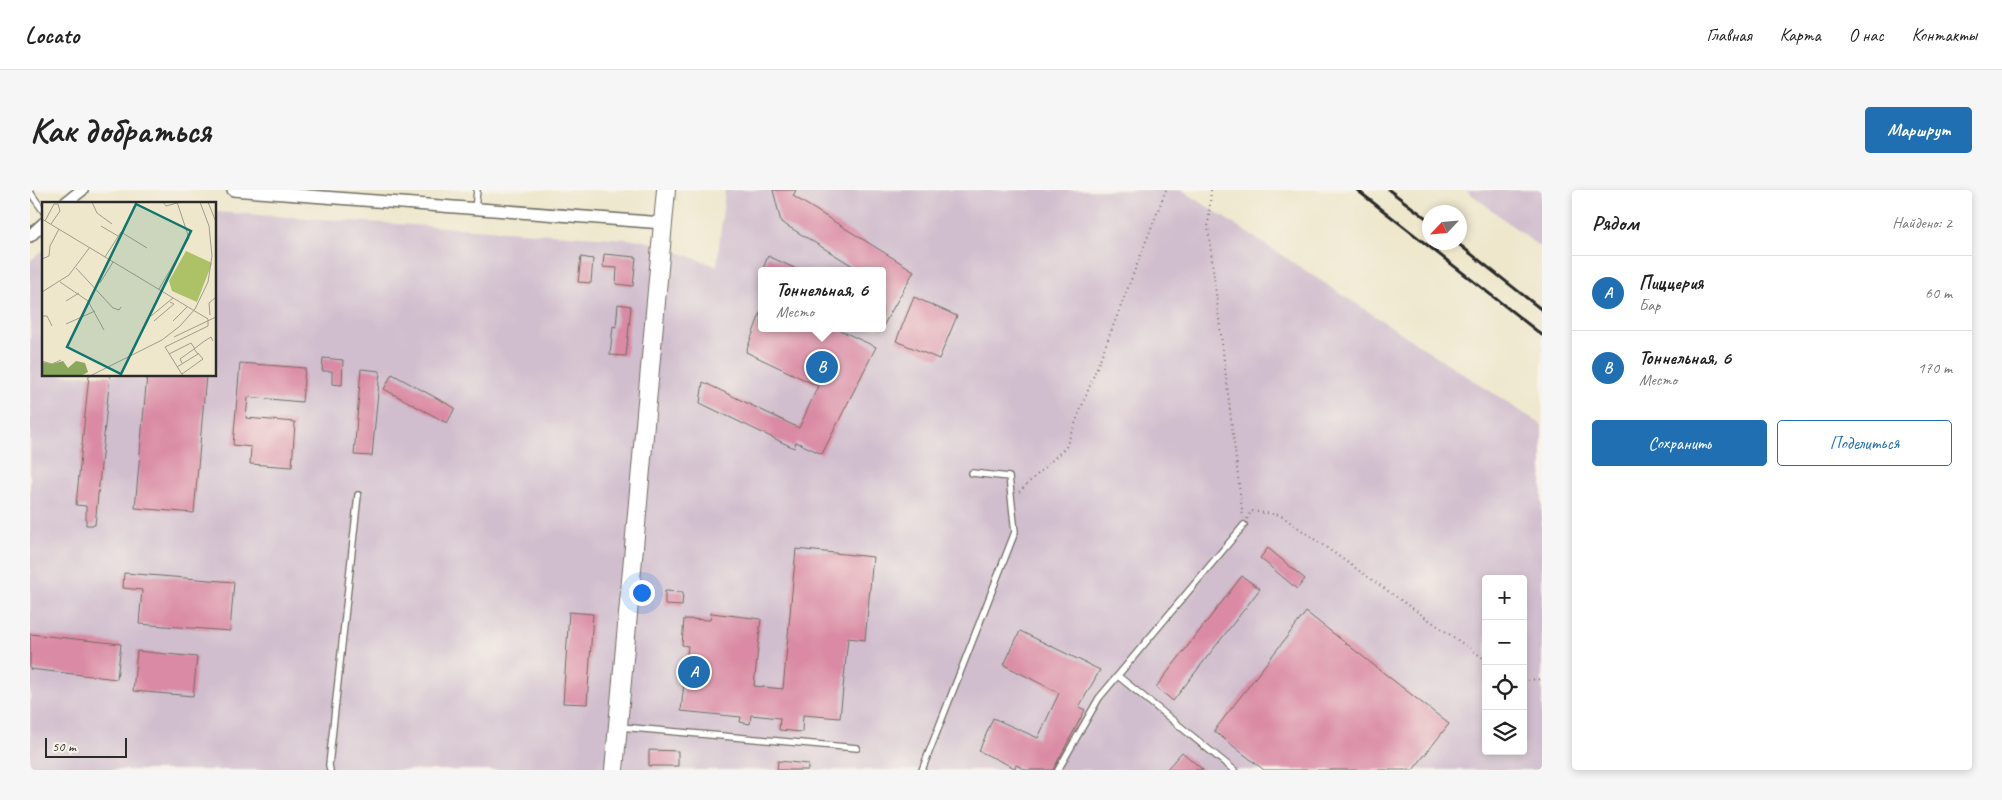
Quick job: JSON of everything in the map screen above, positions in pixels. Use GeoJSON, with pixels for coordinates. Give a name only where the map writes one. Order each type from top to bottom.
{"type":"FeatureCollection","features":[{"type":"Feature","properties":{"kind":"main road"},"geometry":{"type":"LineString","coordinates":[[614,770],[666,190]]}},
{"type":"Feature","properties":{"kind":"street"},"geometry":{"type":"LineString","coordinates":[[67,202],[82,190]]}},
{"type":"Feature","properties":{"kind":"street"},"geometry":{"type":"LineString","coordinates":[[233,190],[663,223]]}},
{"type":"Feature","properties":{"kind":"street"},"geometry":{"type":"LineString","coordinates":[[30,236],[42,225]]}},
{"type":"Feature","properties":{"kind":"lane"},"geometry":{"type":"LineString","coordinates":[[475,209],[477,190]]}},
{"type":"Feature","properties":{"kind":"lane"},"geometry":{"type":"LineString","coordinates":[[30,192],[42,209]]}},
{"type":"Feature","properties":{"kind":"lane"},"geometry":{"type":"LineString","coordinates":[[922,770],[1015,532],[1009,477],[972,473]]}},
{"type":"Feature","properties":{"kind":"lane"},"geometry":{"type":"LineString","coordinates":[[330,770],[329,765],[358,495]]}},
{"type":"Feature","properties":{"kind":"lane"},"geometry":{"type":"LineString","coordinates":[[1058,770],[1099,698],[1244,525]]}},
{"type":"Feature","properties":{"kind":"lane"},"geometry":{"type":"LineString","coordinates":[[1118,676],[1234,770]]}},
{"type":"Feature","properties":{"kind":"lane"},"geometry":{"type":"LineString","coordinates":[[619,727],[857,748]]}},
{"type":"Feature","properties":{"kind":"path"},"geometry":{"type":"LineString","coordinates":[[1012,498],[1066,447],[1166,190]]}},
{"type":"Feature","properties":{"kind":"path"},"geometry":{"type":"LineString","coordinates":[[1211,190],[1208,228],[1244,525]]}},
{"type":"Feature","properties":{"kind":"path"},"geometry":{"type":"LineString","coordinates":[[1244,525],[1252,511],[1280,515],[1482,657]]}},
{"type":"Feature","properties":{"kind":"path"},"geometry":{"type":"LineString","coordinates":[[1527,680],[1542,679]]}},
{"type":"Feature","properties":{"kind":"shaded area"},"geometry":{"type":"Polygon","coordinates":[[[725,190],[1182,190],[1542,425],[1542,770],[30,770],[30,261],[42,251],[42,376],[216,376],[216,212],[642,240],[717,266],[725,190]]]}},
{"type":"Feature","properties":{"kind":"shaded area"},"geometry":{"type":"Polygon","coordinates":[[[1466,190],[1542,190],[1542,248],[1541,248],[1466,190]]]}},
{"type":"Feature","properties":{"kind":"building"},"geometry":{"type":"Polygon","coordinates":[[[773,190],[796,190],[793,196],[914,271],[886,321],[886,267],[854,267],[781,222],[773,190]]]}},
{"type":"Feature","properties":{"kind":"building"},"geometry":{"type":"Polygon","coordinates":[[[604,254],[636,257],[633,286],[616,284],[617,268],[603,267],[604,254]]]}},
{"type":"Feature","properties":{"kind":"building"},"geometry":{"type":"Polygon","coordinates":[[[768,256],[792,267],[764,267],[768,256]]]}},
{"type":"Feature","properties":{"kind":"building"},"geometry":{"type":"Polygon","coordinates":[[[581,257],[593,259],[591,283],[578,282],[581,257]]]}},
{"type":"Feature","properties":{"kind":"building"},"geometry":{"type":"Polygon","coordinates":[[[914,297],[957,316],[939,359],[896,341],[914,297]]]}},
{"type":"Feature","properties":{"kind":"building"},"geometry":{"type":"Polygon","coordinates":[[[618,304],[631,306],[626,356],[610,355],[613,326],[616,327],[618,304]]]}},
{"type":"Feature","properties":{"kind":"building"},"geometry":{"type":"Polygon","coordinates":[[[758,319],[758,332],[844,332],[876,347],[822,454],[796,442],[794,448],[700,403],[703,382],[799,428],[818,386],[746,352],[758,319]]]}},
{"type":"Feature","properties":{"kind":"building"},"geometry":{"type":"Polygon","coordinates":[[[323,358],[343,360],[342,385],[332,384],[332,371],[322,371],[323,358]]]}},
{"type":"Feature","properties":{"kind":"building"},"geometry":{"type":"Polygon","coordinates":[[[240,363],[305,368],[302,402],[248,397],[246,418],[295,422],[292,467],[250,464],[251,447],[233,445],[240,363]]]}},
{"type":"Feature","properties":{"kind":"building"},"geometry":{"type":"Polygon","coordinates":[[[361,369],[380,371],[372,456],[354,455],[361,369]]]}},
{"type":"Feature","properties":{"kind":"building"},"geometry":{"type":"Polygon","coordinates":[[[392,374],[455,408],[447,423],[384,389],[392,374]]]}},
{"type":"Feature","properties":{"kind":"building"},"geometry":{"type":"Polygon","coordinates":[[[89,376],[110,376],[95,525],[86,525],[86,506],[76,505],[89,376]]]}},
{"type":"Feature","properties":{"kind":"building"},"geometry":{"type":"Polygon","coordinates":[[[147,376],[206,376],[194,513],[135,508],[147,376]]]}},
{"type":"Feature","properties":{"kind":"building"},"geometry":{"type":"Polygon","coordinates":[[[1268,548],[1305,579],[1297,589],[1260,558],[1268,548]]]}},
{"type":"Feature","properties":{"kind":"building"},"geometry":{"type":"Polygon","coordinates":[[[796,549],[873,557],[865,640],[848,638],[840,718],[803,715],[802,732],[779,730],[780,718],[751,715],[750,724],[740,722],[741,717],[681,711],[688,646],[682,645],[684,619],[710,620],[711,613],[761,619],[754,686],[783,689],[796,549]]]}},
{"type":"Feature","properties":{"kind":"building"},"geometry":{"type":"Polygon","coordinates":[[[124,573],[234,582],[230,631],[139,624],[142,590],[123,588],[124,573]]]}},
{"type":"Feature","properties":{"kind":"building"},"geometry":{"type":"Polygon","coordinates":[[[1242,576],[1260,589],[1173,701],[1156,687],[1242,576]]]}},
{"type":"Feature","properties":{"kind":"building"},"geometry":{"type":"Polygon","coordinates":[[[665,591],[683,592],[682,606],[665,605],[665,591]]]}},
{"type":"Feature","properties":{"kind":"building"},"geometry":{"type":"Polygon","coordinates":[[[569,612],[593,614],[587,704],[563,703],[569,612]]]}},
{"type":"Feature","properties":{"kind":"building"},"geometry":{"type":"Polygon","coordinates":[[[1306,612],[1449,724],[1413,770],[1264,770],[1214,731],[1306,612]]]}},
{"type":"Feature","properties":{"kind":"building"},"geometry":{"type":"Polygon","coordinates":[[[1020,631],[1100,670],[1079,707],[1085,710],[1053,770],[1026,770],[1016,765],[1015,768],[979,751],[993,718],[1038,738],[1059,693],[1004,665],[1020,631]]]}},
{"type":"Feature","properties":{"kind":"building"},"geometry":{"type":"Polygon","coordinates":[[[30,634],[121,644],[117,679],[30,669],[30,634]]]}},
{"type":"Feature","properties":{"kind":"building"},"geometry":{"type":"Polygon","coordinates":[[[137,651],[197,657],[193,696],[133,691],[137,651]]]}},
{"type":"Feature","properties":{"kind":"building"},"geometry":{"type":"Polygon","coordinates":[[[649,750],[678,751],[678,766],[649,766],[649,750]]]}},
{"type":"Feature","properties":{"kind":"building"},"geometry":{"type":"Polygon","coordinates":[[[1182,752],[1203,770],[1166,770],[1182,752]]]}},
{"type":"Feature","properties":{"kind":"building"},"geometry":{"type":"Polygon","coordinates":[[[778,761],[808,764],[808,770],[777,770],[778,761]]]}},
{"type":"Feature","properties":{"kind":"railway"},"geometry":{"type":"LineString","coordinates":[[1357,190],[1542,335]]}},
{"type":"Feature","properties":{"kind":"railway"},"geometry":{"type":"LineString","coordinates":[[1389,190],[1422,215]]}},
{"type":"Feature","properties":{"kind":"railway"},"geometry":{"type":"LineString","coordinates":[[1466,250],[1542,310]]}},
{"type":"Feature","properties":{"kind":"place","name":"Тоннельная, 6"},"geometry":{"type":"Point","coordinates":[822,367]}},
{"type":"Feature","properties":{"kind":"place","name":"Пиццерия"},"geometry":{"type":"Point","coordinates":[694,672]}}]}
